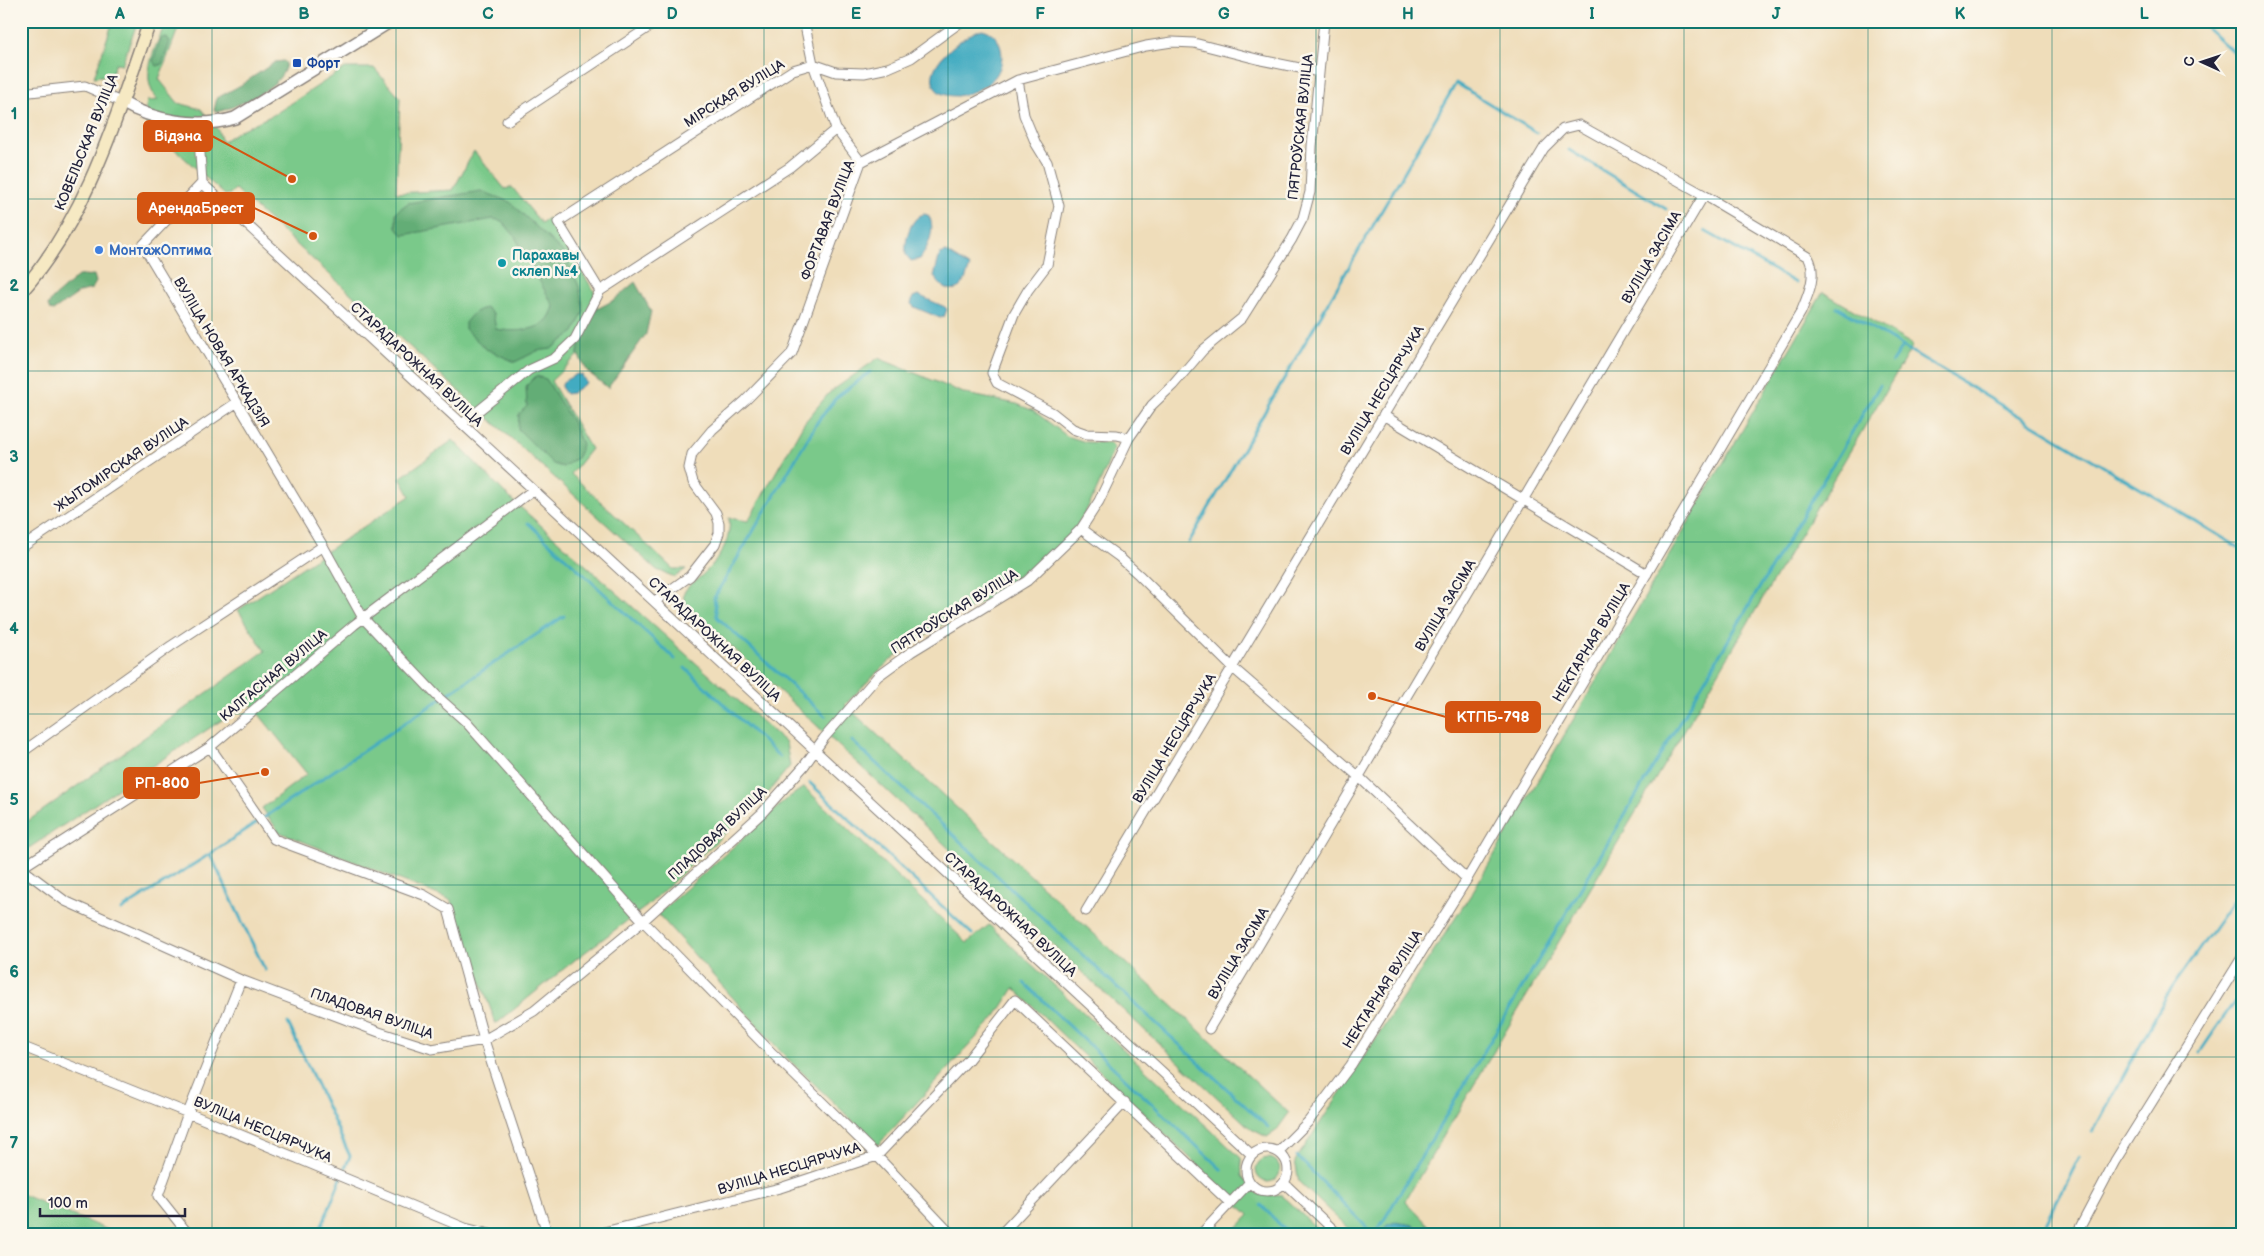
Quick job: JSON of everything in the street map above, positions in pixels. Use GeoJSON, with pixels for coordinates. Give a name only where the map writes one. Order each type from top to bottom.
{"type":"FeatureCollection","features":[{"type":"Feature","properties":{"kind":"main road","name":"КОВЕЛЬСКАЯ ВУЛІЦА"},"geometry":{"type":"LineString","coordinates":[[21,292],[60,241],[85,192],[121,102],[150,21]]}},
{"type":"Feature","properties":{"kind":"street"},"geometry":{"type":"LineString","coordinates":[[21,93],[85,86],[138,112],[198,124],[219,123],[256,108],[391,21]]}},
{"type":"Feature","properties":{"kind":"street"},"geometry":{"type":"LineString","coordinates":[[507,121],[658,21]]}},
{"type":"Feature","properties":{"kind":"street"},"geometry":{"type":"LineString","coordinates":[[804,21],[813,64],[836,129],[861,162]]}},
{"type":"Feature","properties":{"kind":"street"},"geometry":{"type":"LineString","coordinates":[[813,64],[836,72],[864,73],[888,68],[911,58],[962,21]]}},
{"type":"Feature","properties":{"kind":"street","name":"ПЯТРОЎСКАЯ ВУЛІЦА"},"geometry":{"type":"LineString","coordinates":[[815,751],[878,676],[911,652],[1027,582],[1081,529],[1099,501],[1129,438],[1152,405],[1173,385],[1203,350],[1242,318],[1292,239],[1303,218],[1310,192],[1312,146],[1324,21]]}},
{"type":"Feature","properties":{"kind":"street","name":"ФОРТАВАЯ ВУЛІЦА"},"geometry":{"type":"LineString","coordinates":[[655,601],[690,576],[715,544],[719,534],[719,523],[716,513],[693,482],[689,468],[692,454],[712,430],[746,400],[792,353],[861,162],[1018,80],[1146,46],[1172,42],[1194,43],[1319,72]]}},
{"type":"Feature","properties":{"kind":"street","name":"МІРСКАЯ ВУЛІЦА"},"geometry":{"type":"LineString","coordinates":[[600,291],[558,222],[793,70],[813,64]]}},
{"type":"Feature","properties":{"kind":"street"},"geometry":{"type":"LineString","coordinates":[[1018,80],[1024,115],[1036,144],[1047,162],[1059,206],[1047,265],[1028,290],[1014,314],[992,373],[997,383],[1011,392],[1053,412],[1073,429],[1087,434],[1117,435],[1129,438]]}},
{"type":"Feature","properties":{"kind":"street"},"geometry":{"type":"LineString","coordinates":[[198,124],[202,182]]}},
{"type":"Feature","properties":{"kind":"street","name":"ВУЛІЦА НЕСЦЯРЧУКА"},"geometry":{"type":"LineString","coordinates":[[1086,911],[1544,148],[1563,130],[1579,125],[1808,256]]}},
{"type":"Feature","properties":{"kind":"street"},"geometry":{"type":"LineString","coordinates":[[462,424],[530,370],[555,358],[576,339],[600,291],[790,167],[836,129]]}},
{"type":"Feature","properties":{"kind":"street","name":"ВУЛІЦА НОВАЯ АРКАДЗІЯ"},"geometry":{"type":"LineString","coordinates":[[202,182],[143,245],[323,546],[363,618],[439,698],[466,722],[643,921],[770,1052],[878,1156],[952,1235]]}},
{"type":"Feature","properties":{"kind":"street","name":"СТАРАДАРОЖНАЯ ВУЛІЦА"},"geometry":{"type":"LineString","coordinates":[[202,182],[1252,1155]]}},
{"type":"Feature","properties":{"kind":"street","name":"ВУЛІЦА ЗАСІМА"},"geometry":{"type":"LineString","coordinates":[[1209,1029],[1704,195]]}},
{"type":"Feature","properties":{"kind":"street","name":"НЕКТАРНАЯ ВУЛІЦА"},"geometry":{"type":"LineString","coordinates":[[1278,1152],[1308,1122],[1351,1065],[1467,879],[1801,312],[1812,282],[1813,270],[1808,256]]}},
{"type":"Feature","properties":{"kind":"street","name":"ЖЫТОМІРСКАЯ ВУЛІЦА"},"geometry":{"type":"LineString","coordinates":[[21,548],[236,403]]}},
{"type":"Feature","properties":{"kind":"street"},"geometry":{"type":"LineString","coordinates":[[1382,415],[1647,574]]}},
{"type":"Feature","properties":{"kind":"street","name":"КАЛГАСНАЯ ВУЛІЦА"},"geometry":{"type":"LineString","coordinates":[[21,868],[210,747],[363,618],[533,490]]}},
{"type":"Feature","properties":{"kind":"street"},"geometry":{"type":"LineString","coordinates":[[1081,529],[1139,574],[1232,666],[1358,776],[1467,879]]}},
{"type":"Feature","properties":{"kind":"street"},"geometry":{"type":"LineString","coordinates":[[21,754],[171,646],[323,546]]}},
{"type":"Feature","properties":{"kind":"street"},"geometry":{"type":"LineString","coordinates":[[210,747],[274,839],[424,895],[448,909],[484,1040],[548,1235]]}},
{"type":"Feature","properties":{"kind":"street","name":"ПЛАДОВАЯ ВУЛІЦА"},"geometry":{"type":"LineString","coordinates":[[21,868],[65,901],[241,980],[379,1032],[432,1049],[484,1040],[534,1011],[643,921],[762,812],[815,751]]}},
{"type":"Feature","properties":{"kind":"street"},"geometry":{"type":"LineString","coordinates":[[2076,1235],[2114,1161],[2243,956]]}},
{"type":"Feature","properties":{"kind":"street"},"geometry":{"type":"LineString","coordinates":[[189,1235],[158,1196],[188,1113],[241,980]]}},
{"type":"Feature","properties":{"kind":"street","name":"ВУЛІЦА НЕСЦЯРЧУКА"},"geometry":{"type":"LineString","coordinates":[[592,1235],[780,1188],[878,1156],[968,1060],[1015,1000],[1125,1102]]}},
{"type":"Feature","properties":{"kind":"street","name":"ВУЛІЦА НЕСЦЯРЧУКА"},"geometry":{"type":"LineString","coordinates":[[21,1046],[464,1228],[494,1235]]}},
{"type":"Feature","properties":{"kind":"street"},"geometry":{"type":"LineString","coordinates":[[1000,1235],[1125,1102],[1230,1203]]}},
{"type":"Feature","properties":{"kind":"street"},"geometry":{"type":"LineString","coordinates":[[1266,1149],[1278,1152],[1287,1164],[1288,1175],[1284,1183],[1278,1188],[1268,1191],[1257,1189],[1250,1182],[1246,1171],[1252,1155],[1266,1149]]}},
{"type":"Feature","properties":{"kind":"street"},"geometry":{"type":"LineString","coordinates":[[1200,1235],[1250,1182]]}},
{"type":"Feature","properties":{"kind":"street"},"geometry":{"type":"LineString","coordinates":[[1284,1183],[1339,1235]]}},
{"type":"Feature","properties":{"kind":"green space"},"geometry":{"type":"Polygon","coordinates":[[[113,21],[138,21],[122,64],[116,63],[111,75],[94,77],[113,21]]]}},
{"type":"Feature","properties":{"kind":"green space"},"geometry":{"type":"Polygon","coordinates":[[[166,21],[181,21],[159,79],[178,103],[201,109],[218,130],[222,142],[240,130],[275,114],[345,68],[374,68],[400,98],[396,193],[453,190],[474,151],[505,189],[512,187],[541,223],[548,218],[594,291],[597,309],[584,331],[578,355],[551,381],[591,449],[571,474],[673,569],[686,569],[675,577],[657,570],[235,189],[230,194],[225,195],[146,123],[147,101],[158,100],[152,91],[149,71],[154,51],[166,21]]]}},
{"type":"Feature","properties":{"kind":"green space"},"geometry":{"type":"Polygon","coordinates":[[[167,37],[170,42],[162,64],[157,66],[153,61],[161,38],[167,37]]]}},
{"type":"Feature","properties":{"kind":"green space"},"geometry":{"type":"Polygon","coordinates":[[[284,61],[286,63],[283,72],[269,88],[236,105],[218,112],[214,110],[217,98],[241,85],[275,62],[284,61]]]}},
{"type":"Feature","properties":{"kind":"green space"},"geometry":{"type":"Polygon","coordinates":[[[481,191],[510,202],[563,252],[579,286],[584,311],[574,332],[551,349],[537,351],[515,362],[486,349],[465,329],[465,323],[472,315],[477,311],[487,308],[493,314],[496,329],[515,331],[529,329],[546,321],[554,307],[514,235],[502,221],[493,219],[403,235],[396,227],[396,212],[408,203],[481,191]]]}},
{"type":"Feature","properties":{"kind":"green space"},"geometry":{"type":"Polygon","coordinates":[[[94,275],[96,282],[92,289],[80,292],[53,311],[50,310],[48,306],[52,299],[78,276],[94,275]]]}},
{"type":"Feature","properties":{"kind":"green space"},"geometry":{"type":"Polygon","coordinates":[[[635,282],[651,311],[646,334],[608,388],[588,372],[578,355],[579,344],[585,328],[597,309],[614,300],[635,282]]]}},
{"type":"Feature","properties":{"kind":"green space"},"geometry":{"type":"Polygon","coordinates":[[[1823,292],[1913,345],[1405,1201],[1438,1235],[1355,1235],[1299,1182],[1295,1161],[1472,893],[1823,292]]]}},
{"type":"Feature","properties":{"kind":"green space"},"geometry":{"type":"Polygon","coordinates":[[[878,358],[966,394],[1017,404],[1034,411],[1067,436],[1086,442],[1110,443],[1114,448],[1086,511],[1071,533],[1046,560],[1009,586],[912,644],[885,665],[845,705],[1289,1113],[1276,1131],[1267,1137],[1251,1129],[687,605],[685,601],[686,589],[706,572],[722,551],[728,535],[729,518],[748,521],[804,423],[829,393],[878,358]]]}},
{"type":"Feature","properties":{"kind":"green space"},"geometry":{"type":"Polygon","coordinates":[[[536,376],[546,379],[573,423],[582,444],[578,457],[563,467],[553,464],[518,429],[519,414],[527,406],[526,386],[536,376]]]}},
{"type":"Feature","properties":{"kind":"green space"},"geometry":{"type":"Polygon","coordinates":[[[453,440],[510,498],[786,743],[790,766],[767,794],[647,906],[576,959],[496,1024],[451,900],[279,832],[262,808],[307,774],[249,702],[29,848],[21,837],[21,826],[265,651],[238,610],[410,496],[400,478],[453,440]]]}},
{"type":"Feature","properties":{"kind":"green space"},"geometry":{"type":"Polygon","coordinates":[[[804,787],[967,943],[989,925],[1241,1158],[1242,1176],[1258,1194],[1282,1196],[1324,1235],[1230,1235],[1249,1215],[1014,988],[996,1016],[878,1145],[783,1054],[658,914],[788,798],[804,787]]]}},
{"type":"Feature","properties":{"kind":"green space"},"geometry":{"type":"Polygon","coordinates":[[[1268,1158],[1273,1159],[1279,1165],[1279,1175],[1273,1181],[1268,1182],[1263,1181],[1257,1175],[1256,1170],[1257,1165],[1263,1159],[1268,1158]]]}},
{"type":"Feature","properties":{"kind":"green space"},"geometry":{"type":"Polygon","coordinates":[[[21,1194],[120,1235],[21,1235],[21,1194]]]}},
{"type":"Feature","properties":{"kind":"water"},"geometry":{"type":"Polygon","coordinates":[[[982,29],[995,36],[1001,49],[1001,64],[994,78],[987,85],[972,92],[957,96],[940,93],[936,89],[933,80],[934,71],[939,61],[955,45],[982,29]]]}},
{"type":"Feature","properties":{"kind":"water"},"geometry":{"type":"Polygon","coordinates":[[[924,214],[928,215],[931,220],[932,231],[926,249],[920,259],[911,261],[906,255],[907,237],[915,220],[924,214]]]}},
{"type":"Feature","properties":{"kind":"water"},"geometry":{"type":"Polygon","coordinates":[[[946,252],[970,267],[964,282],[957,289],[953,290],[945,288],[938,283],[934,276],[940,254],[946,252]]]}},
{"type":"Feature","properties":{"kind":"water"},"geometry":{"type":"Polygon","coordinates":[[[918,295],[945,307],[947,309],[944,317],[940,318],[914,307],[911,304],[913,297],[918,295]]]}},
{"type":"Feature","properties":{"kind":"water"},"geometry":{"type":"Polygon","coordinates":[[[577,374],[582,375],[586,383],[572,393],[566,394],[561,387],[564,381],[577,374]]]}},
{"type":"Feature","properties":{"kind":"water"},"geometry":{"type":"Polygon","coordinates":[[[1395,1222],[1413,1225],[1426,1235],[1379,1235],[1387,1225],[1395,1222]]]}},
{"type":"Feature","properties":{"kind":"waterway"},"geometry":{"type":"LineString","coordinates":[[2199,21],[2243,61]]}},
{"type":"Feature","properties":{"kind":"waterway"},"geometry":{"type":"LineString","coordinates":[[1189,542],[1456,83],[1537,133]]}},
{"type":"Feature","properties":{"kind":"waterway"},"geometry":{"type":"LineString","coordinates":[[1569,150],[1666,209]]}},
{"type":"Feature","properties":{"kind":"waterway"},"geometry":{"type":"LineString","coordinates":[[1705,231],[1796,283]]}},
{"type":"Feature","properties":{"kind":"waterway"},"geometry":{"type":"LineString","coordinates":[[1837,307],[2243,550]]}},
{"type":"Feature","properties":{"kind":"waterway"},"geometry":{"type":"LineString","coordinates":[[1892,362],[1902,347]]}},
{"type":"Feature","properties":{"kind":"waterway"},"geometry":{"type":"LineString","coordinates":[[825,716],[717,617],[714,598],[818,421],[837,397],[870,372]]}},
{"type":"Feature","properties":{"kind":"waterway"},"geometry":{"type":"LineString","coordinates":[[1375,1235],[1880,385]]}},
{"type":"Feature","properties":{"kind":"waterway"},"geometry":{"type":"LineString","coordinates":[[528,523],[675,659]]}},
{"type":"Feature","properties":{"kind":"waterway"},"geometry":{"type":"LineString","coordinates":[[121,910],[210,854],[564,616]]}},
{"type":"Feature","properties":{"kind":"waterway"},"geometry":{"type":"LineString","coordinates":[[685,668],[780,757]]}},
{"type":"Feature","properties":{"kind":"waterway"},"geometry":{"type":"LineString","coordinates":[[852,741],[1268,1127]]}},
{"type":"Feature","properties":{"kind":"waterway"},"geometry":{"type":"LineString","coordinates":[[810,783],[972,934]]}},
{"type":"Feature","properties":{"kind":"waterway"},"geometry":{"type":"LineString","coordinates":[[210,854],[265,970]]}},
{"type":"Feature","properties":{"kind":"waterway"},"geometry":{"type":"LineString","coordinates":[[2093,1132],[2167,995],[2243,887]]}},
{"type":"Feature","properties":{"kind":"waterway"},"geometry":{"type":"LineString","coordinates":[[1024,983],[1222,1170]]}},
{"type":"Feature","properties":{"kind":"waterway"},"geometry":{"type":"LineString","coordinates":[[2200,1052],[2243,989]]}},
{"type":"Feature","properties":{"kind":"waterway"},"geometry":{"type":"LineString","coordinates":[[288,1023],[350,1156],[318,1235]]}},
{"type":"Feature","properties":{"kind":"waterway"},"geometry":{"type":"LineString","coordinates":[[1297,1156],[1374,1235]]}},
{"type":"Feature","properties":{"kind":"waterway"},"geometry":{"type":"LineString","coordinates":[[2040,1235],[2080,1156]]}},
{"type":"Feature","properties":{"kind":"waterway"},"geometry":{"type":"LineString","coordinates":[[1261,1205],[1290,1235]]}},
{"type":"Feature","properties":{"kind":"place","name":"Форт"},"geometry":{"type":"Point","coordinates":[297,63]}},
{"type":"Feature","properties":{"kind":"place","name":"Відэна"},"geometry":{"type":"Point","coordinates":[292,179]}},
{"type":"Feature","properties":{"kind":"place","name":"АрендаБрест"},"geometry":{"type":"Point","coordinates":[313,236]}},
{"type":"Feature","properties":{"kind":"place","name":"МонтажОптима"},"geometry":{"type":"Point","coordinates":[99,250]}},
{"type":"Feature","properties":{"kind":"place","name":"Парахавы склеп №4"},"geometry":{"type":"Point","coordinates":[502,263]}},
{"type":"Feature","properties":{"kind":"place","name":"КТПБ-798"},"geometry":{"type":"Point","coordinates":[1372,696]}},
{"type":"Feature","properties":{"kind":"place","name":"РП-800"},"geometry":{"type":"Point","coordinates":[265,772]}}]}
